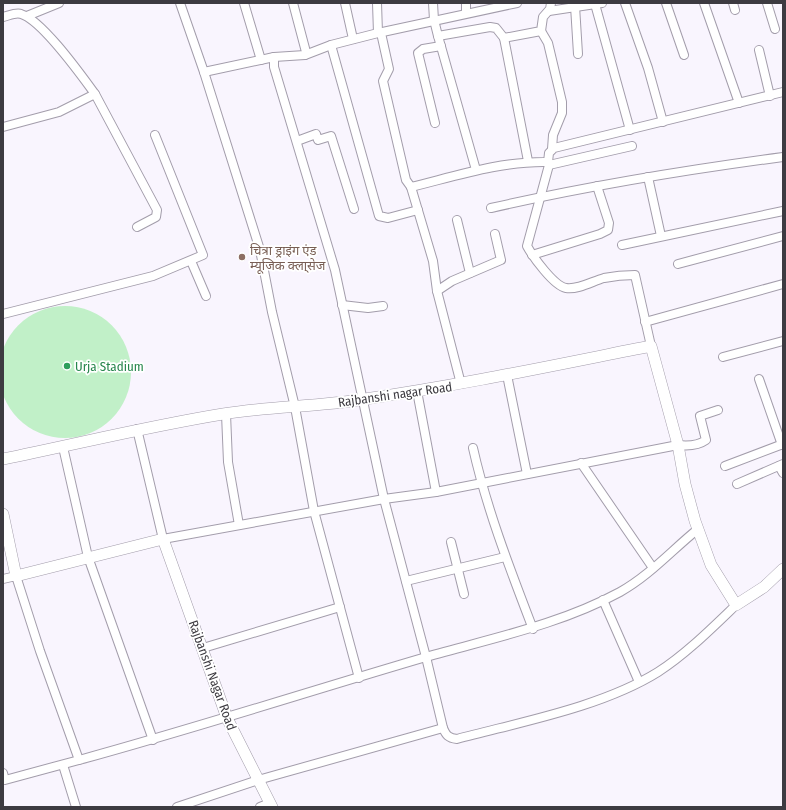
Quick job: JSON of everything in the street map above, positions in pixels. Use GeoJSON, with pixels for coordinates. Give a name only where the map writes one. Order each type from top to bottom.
{"type":"FeatureCollection","features":[{"type":"Feature","properties":{"kind":"street"},"geometry":{"type":"LineString","coordinates":[[27,16],[59,3]]}},
{"type":"Feature","properties":{"kind":"street"},"geometry":{"type":"LineString","coordinates":[[180,3],[204,72],[260,250],[272,312],[295,407],[314,511],[359,678]]}},
{"type":"Feature","properties":{"kind":"street"},"geometry":{"type":"LineString","coordinates":[[244,3],[261,60]]}},
{"type":"Feature","properties":{"kind":"street"},"geometry":{"type":"LineString","coordinates":[[293,3],[306,52],[305,55]]}},
{"type":"Feature","properties":{"kind":"street"},"geometry":{"type":"LineString","coordinates":[[345,3],[353,39]]}},
{"type":"Feature","properties":{"kind":"street"},"geometry":{"type":"LineString","coordinates":[[377,3],[381,36],[389,69],[383,81],[406,180],[411,187],[433,261],[437,291],[462,384]]}},
{"type":"Feature","properties":{"kind":"street"},"geometry":{"type":"LineString","coordinates":[[433,3],[436,28],[476,170]]}},
{"type":"Feature","properties":{"kind":"street"},"geometry":{"type":"LineString","coordinates":[[466,3],[466,13]]}},
{"type":"Feature","properties":{"kind":"street"},"geometry":{"type":"LineString","coordinates":[[436,28],[466,13],[498,4],[517,3]]}},
{"type":"Feature","properties":{"kind":"street"},"geometry":{"type":"LineString","coordinates":[[625,3],[648,68],[663,122]]}},
{"type":"Feature","properties":{"kind":"street"},"geometry":{"type":"LineString","coordinates":[[666,3],[684,55]]}},
{"type":"Feature","properties":{"kind":"street"},"geometry":{"type":"LineString","coordinates":[[704,3],[739,103]]}},
{"type":"Feature","properties":{"kind":"street"},"geometry":{"type":"LineString","coordinates":[[766,3],[775,29]]}},
{"type":"Feature","properties":{"kind":"street"},"geometry":{"type":"LineString","coordinates":[[630,130],[594,4],[551,7],[543,17],[541,31],[547,40],[562,102],[562,113],[553,135],[552,150],[527,246],[532,255],[554,281],[566,288],[573,288],[605,278],[635,275],[651,346],[678,445],[685,484],[698,529],[711,565],[736,605]]}},
{"type":"Feature","properties":{"kind":"street"},"geometry":{"type":"LineString","coordinates":[[575,6],[578,54]]}},
{"type":"Feature","properties":{"kind":"street"},"geometry":{"type":"LineString","coordinates":[[3,17],[19,13],[27,16],[55,42],[96,94],[157,210],[156,217],[137,227]]}},
{"type":"Feature","properties":{"kind":"street"},"geometry":{"type":"LineString","coordinates":[[204,72],[261,60],[274,62],[332,48],[353,39],[436,28],[496,28],[504,38],[528,161]]}},
{"type":"Feature","properties":{"kind":"street"},"geometry":{"type":"LineString","coordinates":[[504,38],[541,31]]}},
{"type":"Feature","properties":{"kind":"street"},"geometry":{"type":"LineString","coordinates":[[435,123],[418,52],[423,49],[441,46]]}},
{"type":"Feature","properties":{"kind":"street"},"geometry":{"type":"LineString","coordinates":[[332,48],[380,216],[388,218],[418,210]]}},
{"type":"Feature","properties":{"kind":"street"},"geometry":{"type":"LineString","coordinates":[[759,50],[770,96]]}},
{"type":"Feature","properties":{"kind":"street"},"geometry":{"type":"LineString","coordinates":[[274,62],[335,270],[384,499],[446,735],[451,739],[456,739],[600,700],[639,682],[658,672],[684,652],[736,605],[764,587],[782,573]]}},
{"type":"Feature","properties":{"kind":"street"},"geometry":{"type":"LineString","coordinates":[[552,150],[783,92]]}},
{"type":"Feature","properties":{"kind":"street"},"geometry":{"type":"LineString","coordinates":[[3,127],[59,112],[96,94]]}},
{"type":"Feature","properties":{"kind":"street"},"geometry":{"type":"LineString","coordinates":[[297,141],[316,134],[318,140],[331,136],[354,209]]}},
{"type":"Feature","properties":{"kind":"street"},"geometry":{"type":"LineString","coordinates":[[3,314],[153,276],[202,256],[203,253],[155,135]]}},
{"type":"Feature","properties":{"kind":"street"},"geometry":{"type":"LineString","coordinates":[[411,187],[476,170],[528,161],[548,164],[632,146]]}},
{"type":"Feature","properties":{"kind":"street"},"geometry":{"type":"LineString","coordinates":[[492,208],[541,196],[648,177],[783,157]]}},
{"type":"Feature","properties":{"kind":"street"},"geometry":{"type":"LineString","coordinates":[[648,177],[661,236]]}},
{"type":"Feature","properties":{"kind":"street"},"geometry":{"type":"LineString","coordinates":[[532,255],[600,234],[608,230],[609,223],[597,186]]}},
{"type":"Feature","properties":{"kind":"street"},"geometry":{"type":"LineString","coordinates":[[622,244],[783,212]]}},
{"type":"Feature","properties":{"kind":"street"},"geometry":{"type":"LineString","coordinates":[[457,220],[470,273]]}},
{"type":"Feature","properties":{"kind":"street"},"geometry":{"type":"LineString","coordinates":[[437,291],[470,273],[501,260],[495,234]]}},
{"type":"Feature","properties":{"kind":"street"},"geometry":{"type":"LineString","coordinates":[[678,264],[783,236]]}},
{"type":"Feature","properties":{"kind":"street"},"geometry":{"type":"LineString","coordinates":[[191,261],[206,296]]}},
{"type":"Feature","properties":{"kind":"street"},"geometry":{"type":"LineString","coordinates":[[645,322],[783,284]]}},
{"type":"Feature","properties":{"kind":"street"},"geometry":{"type":"LineString","coordinates":[[342,305],[368,308],[382,306]]}},
{"type":"Feature","properties":{"kind":"street"},"geometry":{"type":"LineString","coordinates":[[723,357],[783,341]]}},
{"type":"Feature","properties":{"kind":"street","name":"Rajbanshi nagar Road"},"geometry":{"type":"LineString","coordinates":[[3,459],[63,447],[137,429],[226,414],[362,400],[462,384],[651,346]]}},
{"type":"Feature","properties":{"kind":"street"},"geometry":{"type":"LineString","coordinates":[[507,375],[527,474]]}},
{"type":"Feature","properties":{"kind":"street"},"geometry":{"type":"LineString","coordinates":[[725,466],[782,444],[759,379]]}},
{"type":"Feature","properties":{"kind":"street"},"geometry":{"type":"LineString","coordinates":[[417,391],[436,492]]}},
{"type":"Feature","properties":{"kind":"street"},"geometry":{"type":"LineString","coordinates":[[3,579],[163,539],[314,511],[436,492],[678,445],[686,446],[706,440],[700,416],[718,410]]}},
{"type":"Feature","properties":{"kind":"street"},"geometry":{"type":"LineString","coordinates":[[226,414],[228,462],[238,525]]}},
{"type":"Feature","properties":{"kind":"street"},"geometry":{"type":"LineString","coordinates":[[137,429],[163,539]]}},
{"type":"Feature","properties":{"kind":"street"},"geometry":{"type":"LineString","coordinates":[[63,447],[88,557],[154,740]]}},
{"type":"Feature","properties":{"kind":"street"},"geometry":{"type":"LineString","coordinates":[[473,448],[481,483],[505,557],[533,628]]}},
{"type":"Feature","properties":{"kind":"street"},"geometry":{"type":"LineString","coordinates":[[582,463],[653,568]]}},
{"type":"Feature","properties":{"kind":"street"},"geometry":{"type":"LineString","coordinates":[[737,484],[782,467]]}},
{"type":"Feature","properties":{"kind":"street"},"geometry":{"type":"LineString","coordinates":[[3,514],[16,576],[40,651],[79,760]]}},
{"type":"Feature","properties":{"kind":"street"},"geometry":{"type":"LineString","coordinates":[[3,773],[5,780],[64,765],[154,740],[426,657],[564,618],[621,591],[653,568],[698,529]]}},
{"type":"Feature","properties":{"kind":"street","name":"Rajbanshi Nagar Road"},"geometry":{"type":"LineString","coordinates":[[163,539],[227,718],[258,780],[267,806]]}},
{"type":"Feature","properties":{"kind":"street"},"geometry":{"type":"LineString","coordinates":[[451,542],[464,594]]}},
{"type":"Feature","properties":{"kind":"street"},"geometry":{"type":"LineString","coordinates":[[406,581],[505,557]]}},
{"type":"Feature","properties":{"kind":"street"},"geometry":{"type":"LineString","coordinates":[[603,600],[639,682]]}},
{"type":"Feature","properties":{"kind":"street"},"geometry":{"type":"LineString","coordinates":[[203,648],[340,607]]}},
{"type":"Feature","properties":{"kind":"street"},"geometry":{"type":"LineString","coordinates":[[177,807],[258,780],[443,728]]}},
{"type":"Feature","properties":{"kind":"street"},"geometry":{"type":"LineString","coordinates":[[64,765],[76,807]]}},
{"type":"Feature","properties":{"kind":"green space","name":"Urja Stadium"},"geometry":{"type":"Polygon","coordinates":[[[71,306],[90,311],[102,317],[112,325],[120,335],[126,347],[130,359],[130,385],[126,397],[120,409],[112,419],[102,427],[90,433],[78,437],[59,438],[40,433],[28,427],[18,419],[10,409],[4,397],[0,385],[-1,366],[4,347],[10,335],[18,325],[28,317],[40,311],[52,307],[71,306]]]}},
{"type":"Feature","properties":{"kind":"place","name":"चित्रा ड्राइंग एंड म्यूजिक क्ला्सेज"},"geometry":{"type":"Point","coordinates":[242,257]}},
{"type":"Feature","properties":{"kind":"place","name":"Urja Stadium"},"geometry":{"type":"Point","coordinates":[67,366]}}]}
